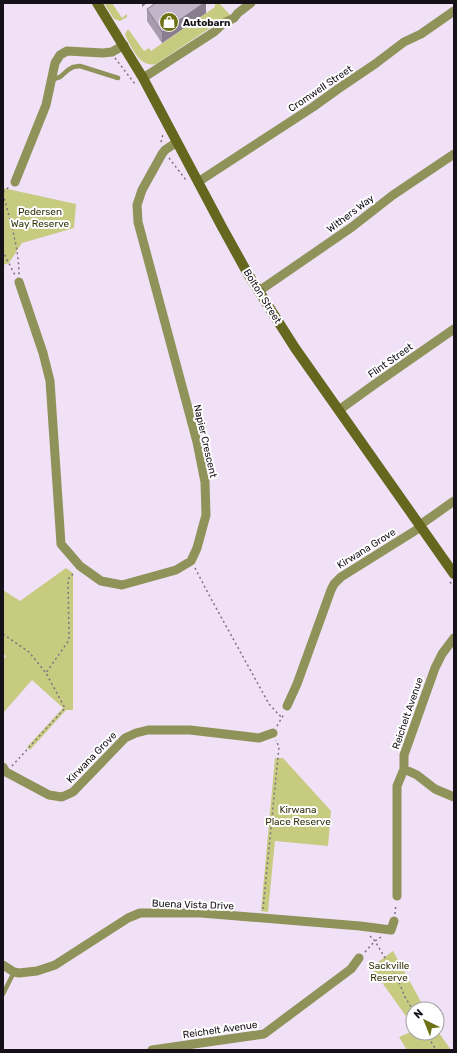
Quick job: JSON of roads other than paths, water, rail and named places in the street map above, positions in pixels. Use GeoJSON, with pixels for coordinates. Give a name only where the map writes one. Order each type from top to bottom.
{"type":"FeatureCollection","features":[{"type":"Feature","properties":{"kind":"main road","name":"Bolton Street"},"geometry":{"type":"LineString","coordinates":[[97,3],[143,78],[237,254],[259,291],[295,348],[454,574]]}},
{"type":"Feature","properties":{"kind":"street"},"geometry":{"type":"LineString","coordinates":[[143,78],[214,32],[224,23],[232,20],[238,13],[251,3]]}},
{"type":"Feature","properties":{"kind":"street","name":"Cromwell Street"},"geometry":{"type":"LineString","coordinates":[[198,182],[313,107],[404,42],[421,34],[454,11]]}},
{"type":"Feature","properties":{"kind":"street"},"geometry":{"type":"LineString","coordinates":[[15,182],[46,105],[55,63],[60,55],[67,51],[112,52],[124,45]]}},
{"type":"Feature","properties":{"kind":"street","name":"Napier Crescent"},"geometry":{"type":"LineString","coordinates":[[18,282],[43,353],[50,381],[61,544],[80,566],[101,581],[122,585],[176,570],[191,561],[197,548],[206,514],[205,482],[197,442],[138,222],[137,205],[142,190],[162,154],[165,150],[177,142]]}},
{"type":"Feature","properties":{"kind":"street","name":"Withers Way"},"geometry":{"type":"LineString","coordinates":[[259,291],[352,227],[392,195],[454,154]]}},
{"type":"Feature","properties":{"kind":"street","name":"Flint Street"},"geometry":{"type":"LineString","coordinates":[[339,410],[454,329]]}},
{"type":"Feature","properties":{"kind":"street","name":"Kirwana Grove"},"geometry":{"type":"LineString","coordinates":[[287,706],[298,684],[334,584],[341,577],[421,526],[454,500]]}},
{"type":"Feature","properties":{"kind":"street","name":"Reichelt Avenue"},"geometry":{"type":"LineString","coordinates":[[397,896],[397,786],[404,769],[404,755],[434,668],[454,638]]}},
{"type":"Feature","properties":{"kind":"street","name":"Kirwana Grove"},"geometry":{"type":"LineString","coordinates":[[5,770],[49,795],[62,797],[73,792],[125,738],[136,732],[148,730],[190,730],[259,738],[273,733]]}},
{"type":"Feature","properties":{"kind":"street"},"geometry":{"type":"LineString","coordinates":[[404,769],[417,775],[435,789],[454,797]]}},
{"type":"Feature","properties":{"kind":"street","name":"Buena Vista Drive"},"geometry":{"type":"LineString","coordinates":[[14,972],[37,972],[55,966],[128,918],[140,913],[201,913],[391,930],[394,921]]}},
{"type":"Feature","properties":{"kind":"street","name":"Reichelt Avenue"},"geometry":{"type":"LineString","coordinates":[[152,1050],[264,1034],[351,969],[359,958]]}},
{"type":"Feature","properties":{"kind":"street"},"geometry":{"type":"LineString","coordinates":[[3,965],[14,972]]}},
{"type":"Feature","properties":{"kind":"lane"},"geometry":{"type":"LineString","coordinates":[[51,80],[60,77],[73,67],[80,66],[118,78]]}},
{"type":"Feature","properties":{"kind":"lane"},"geometry":{"type":"LineString","coordinates":[[3,994],[14,972]]}},
{"type":"Feature","properties":{"kind":"place","name":"Autobarn"},"geometry":{"type":"Point","coordinates":[169,22]}},
{"type":"Feature","properties":{"kind":"park label","name":"Pedersen Way Reserve"},"geometry":{"type":"Point","coordinates":[40,216]}},
{"type":"Feature","properties":{"kind":"park label","name":"Kirwana Place Reserve"},"geometry":{"type":"Point","coordinates":[298,814]}},
{"type":"Feature","properties":{"kind":"park label","name":"Sackville Reserve"},"geometry":{"type":"Point","coordinates":[389,970]}}]}
